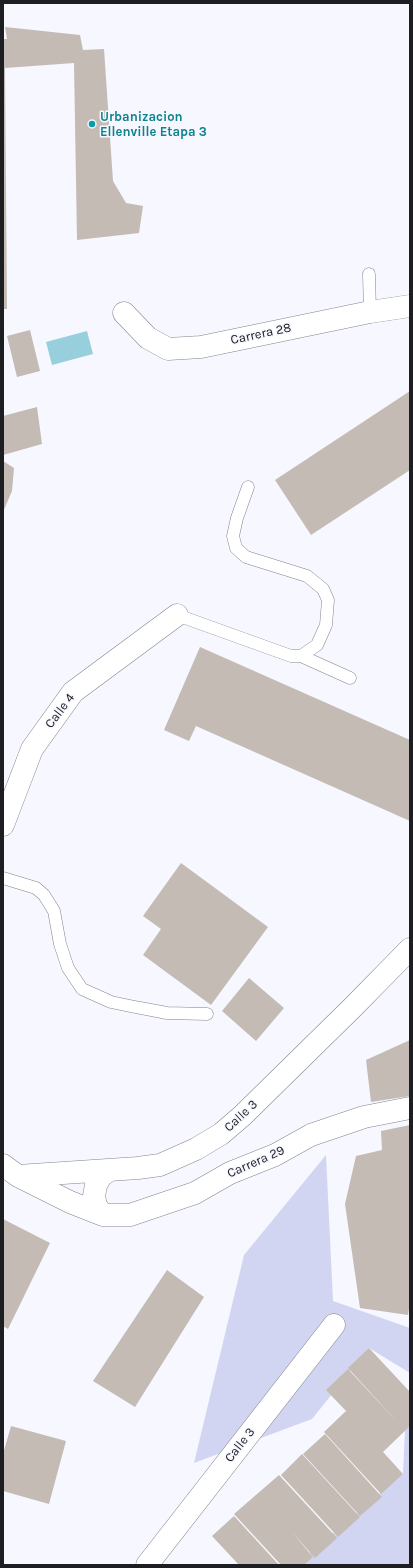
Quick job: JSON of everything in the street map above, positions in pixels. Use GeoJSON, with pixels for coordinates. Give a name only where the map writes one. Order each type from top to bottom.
{"type":"FeatureCollection","features":[{"type":"Feature","properties":{"kind":"street","name":"Carrera 28"},"geometry":{"type":"LineString","coordinates":[[124,313],[148,338],[168,350],[201,347],[370,312],[410,306]]}},
{"type":"Feature","properties":{"kind":"street","name":"Calle 4"},"geometry":{"type":"LineString","coordinates":[[3,825],[32,749],[73,692],[177,615]]}},
{"type":"Feature","properties":{"kind":"street","name":"Calle 3"},"geometry":{"type":"LineString","coordinates":[[11,1171],[110,1170],[160,1165],[196,1149],[221,1134],[352,1008],[410,949]]}},
{"type":"Feature","properties":{"kind":"street","name":"Carrera 29"},"geometry":{"type":"LineString","coordinates":[[11,1171],[70,1202],[103,1215],[130,1215],[195,1193],[230,1173],[275,1155],[311,1135],[364,1117],[410,1108]]}},
{"type":"Feature","properties":{"kind":"street"},"geometry":{"type":"LineString","coordinates":[[103,1215],[96,1206],[94,1196],[96,1185],[101,1176],[110,1170]]}},
{"type":"Feature","properties":{"kind":"street","name":"Calle 3"},"geometry":{"type":"LineString","coordinates":[[147,1565],[334,1325]]}},
{"type":"Feature","properties":{"kind":"lane"},"geometry":{"type":"LineString","coordinates":[[369,274],[370,312]]}},
{"type":"Feature","properties":{"kind":"lane"},"geometry":{"type":"LineString","coordinates":[[248,487],[237,518],[233,536],[236,548],[246,557],[307,576],[324,590],[328,600],[326,625],[317,645],[301,656]]}},
{"type":"Feature","properties":{"kind":"lane"},"geometry":{"type":"LineString","coordinates":[[177,615],[291,656],[301,656],[350,678]]}},
{"type":"Feature","properties":{"kind":"lane"},"geometry":{"type":"LineString","coordinates":[[3,878],[36,888],[44,895],[54,911],[60,944],[68,968],[82,989],[111,1002],[130,1006],[168,1013],[207,1014]]}},
{"type":"Feature","properties":{"kind":"shaded area"},"geometry":{"type":"Polygon","coordinates":[[[87,331],[93,354],[52,365],[46,342],[87,331]]]}},
{"type":"Feature","properties":{"kind":"shaded area"},"geometry":{"type":"Polygon","coordinates":[[[326,1155],[333,1301],[410,1328],[410,1373],[369,1348],[312,1419],[194,1463],[244,1255],[326,1155]]]}},
{"type":"Feature","properties":{"kind":"shaded area"},"geometry":{"type":"Polygon","coordinates":[[[410,1425],[410,1565],[295,1565],[403,1474],[405,1431],[410,1425]]]}},
{"type":"Feature","properties":{"kind":"building","name":"Urbanizacion Ellenville Etapa 3"},"geometry":{"type":"Polygon","coordinates":[[[5,27],[80,35],[83,50],[104,49],[113,181],[126,203],[143,206],[139,233],[77,240],[74,63],[5,68],[7,309],[3,309],[3,39],[7,39],[5,27]]]}},
{"type":"Feature","properties":{"kind":"building"},"geometry":{"type":"Polygon","coordinates":[[[30,330],[40,371],[17,377],[7,336],[30,330]]]}},
{"type":"Feature","properties":{"kind":"building"},"geometry":{"type":"Polygon","coordinates":[[[410,391],[410,470],[311,535],[275,480],[410,391]]]}},
{"type":"Feature","properties":{"kind":"building"},"geometry":{"type":"Polygon","coordinates":[[[37,407],[42,444],[3,455],[3,416],[37,407]]]}},
{"type":"Feature","properties":{"kind":"building"},"geometry":{"type":"Polygon","coordinates":[[[3,461],[14,468],[12,491],[3,512],[3,461]]]}},
{"type":"Feature","properties":{"kind":"building"},"geometry":{"type":"Polygon","coordinates":[[[200,647],[410,740],[410,821],[196,726],[189,741],[164,730],[200,647]]]}},
{"type":"Feature","properties":{"kind":"building"},"geometry":{"type":"Polygon","coordinates":[[[181,863],[268,927],[211,1005],[143,955],[161,929],[143,916],[181,863]]]}},
{"type":"Feature","properties":{"kind":"building"},"geometry":{"type":"Polygon","coordinates":[[[249,978],[284,1008],[256,1041],[222,1011],[249,978]]]}},
{"type":"Feature","properties":{"kind":"building"},"geometry":{"type":"Polygon","coordinates":[[[410,1040],[410,1096],[371,1102],[366,1060],[410,1040]]]}},
{"type":"Feature","properties":{"kind":"building"},"geometry":{"type":"Polygon","coordinates":[[[410,1125],[410,1302],[408,1315],[360,1308],[345,1204],[356,1156],[382,1150],[381,1131],[410,1125]]]}},
{"type":"Feature","properties":{"kind":"building"},"geometry":{"type":"Polygon","coordinates":[[[3,1219],[50,1243],[8,1329],[3,1326],[3,1219]]]}},
{"type":"Feature","properties":{"kind":"building"},"geometry":{"type":"Polygon","coordinates":[[[167,1270],[204,1297],[135,1407],[93,1381],[167,1270]]]}},
{"type":"Feature","properties":{"kind":"building"},"geometry":{"type":"Polygon","coordinates":[[[369,1348],[410,1392],[410,1426],[383,1452],[403,1474],[381,1494],[324,1432],[346,1411],[326,1390],[348,1369],[401,1426],[348,1368],[369,1348]]]}},
{"type":"Feature","properties":{"kind":"building"},"geometry":{"type":"Polygon","coordinates":[[[11,1426],[66,1441],[49,1504],[3,1491],[3,1454],[11,1426]]]}},
{"type":"Feature","properties":{"kind":"building"},"geometry":{"type":"Polygon","coordinates":[[[325,1434],[382,1497],[360,1516],[303,1454],[325,1434]]]}},
{"type":"Feature","properties":{"kind":"building"},"geometry":{"type":"Polygon","coordinates":[[[302,1454],[360,1517],[338,1537],[281,1475],[302,1454]]]}},
{"type":"Feature","properties":{"kind":"building"},"geometry":{"type":"Polygon","coordinates":[[[279,1475],[337,1538],[315,1558],[291,1531],[313,1557],[304,1565],[281,1565],[234,1514],[279,1475]]]}},
{"type":"Feature","properties":{"kind":"building"},"geometry":{"type":"Polygon","coordinates":[[[234,1516],[279,1565],[239,1565],[212,1536],[234,1516]]]}},
{"type":"Feature","properties":{"kind":"place","name":"Urbanizacion Ellenville Etapa 3"},"geometry":{"type":"Point","coordinates":[92,124]}}]}
